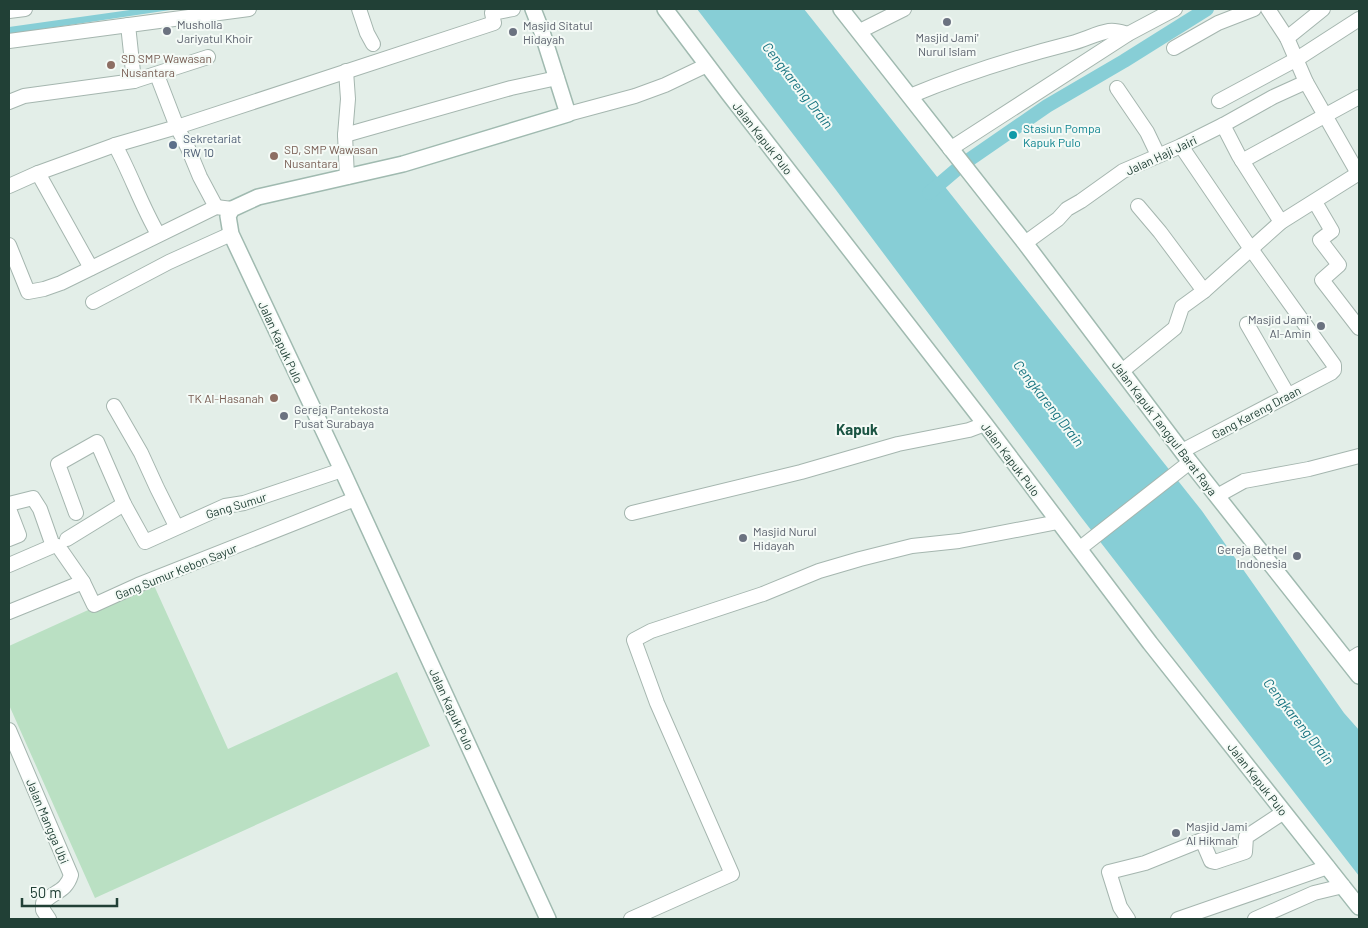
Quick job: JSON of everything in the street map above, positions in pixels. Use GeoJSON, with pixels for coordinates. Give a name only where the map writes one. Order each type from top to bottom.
{"type":"FeatureCollection","features":[{"type":"Feature","properties":{"kind":"main road"},"geometry":{"type":"LineString","coordinates":[[232,209],[258,197],[403,164],[568,114],[534,9]]}},
{"type":"Feature","properties":{"kind":"main road","name":"Jalan Kapuk Pulo"},"geometry":{"type":"LineString","coordinates":[[665,9],[985,424],[1058,522],[1085,545],[1150,643],[1359,907]]}},
{"type":"Feature","properties":{"kind":"main road"},"geometry":{"type":"LineString","coordinates":[[841,9],[953,152]]}},
{"type":"Feature","properties":{"kind":"main road","name":"Jalan Kapuk Tanggul Barat Raya"},"geometry":{"type":"LineString","coordinates":[[953,152],[1122,371],[1185,461],[1354,657],[1359,676]]}},
{"type":"Feature","properties":{"kind":"main road","name":"Jalan Kapuk Pulo"},"geometry":{"type":"LineString","coordinates":[[232,209],[228,216],[230,234],[342,470],[548,919]]}},
{"type":"Feature","properties":{"kind":"street"},"geometry":{"type":"LineString","coordinates":[[9,11],[25,9]]}},
{"type":"Feature","properties":{"kind":"street"},"geometry":{"type":"LineString","coordinates":[[9,41],[249,9]]}},
{"type":"Feature","properties":{"kind":"street"},"geometry":{"type":"LineString","coordinates":[[359,9],[373,44]]}},
{"type":"Feature","properties":{"kind":"street"},"geometry":{"type":"LineString","coordinates":[[9,186],[38,173],[115,145],[177,127],[494,23],[492,13],[513,9]]}},
{"type":"Feature","properties":{"kind":"street"},"geometry":{"type":"LineString","coordinates":[[953,152],[1128,34],[1149,15],[1175,9]]}},
{"type":"Feature","properties":{"kind":"street"},"geometry":{"type":"LineString","coordinates":[[1174,48],[1218,23],[1254,9]]}},
{"type":"Feature","properties":{"kind":"street"},"geometry":{"type":"LineString","coordinates":[[1122,371],[1175,328],[1182,307],[1204,291],[1281,222],[1359,174],[1306,82],[1287,38],[1268,9]]}},
{"type":"Feature","properties":{"kind":"street"},"geometry":{"type":"LineString","coordinates":[[860,31],[900,10]]}},
{"type":"Feature","properties":{"kind":"street"},"geometry":{"type":"LineString","coordinates":[[1287,38],[1319,10]]}},
{"type":"Feature","properties":{"kind":"street"},"geometry":{"type":"LineString","coordinates":[[1219,101],[1297,59],[1359,19]]}},
{"type":"Feature","properties":{"kind":"street"},"geometry":{"type":"LineString","coordinates":[[128,25],[134,81]]}},
{"type":"Feature","properties":{"kind":"street"},"geometry":{"type":"LineString","coordinates":[[910,96],[1028,54],[1079,41],[1108,31],[1118,30],[1128,34]]}},
{"type":"Feature","properties":{"kind":"street"},"geometry":{"type":"LineString","coordinates":[[9,102],[24,96],[134,81],[208,57]]}},
{"type":"Feature","properties":{"kind":"street"},"geometry":{"type":"LineString","coordinates":[[568,114],[635,96],[665,85],[707,65]]}},
{"type":"Feature","properties":{"kind":"street"},"geometry":{"type":"LineString","coordinates":[[346,71],[348,99],[345,135],[347,177]]}},
{"type":"Feature","properties":{"kind":"street"},"geometry":{"type":"LineString","coordinates":[[157,75],[177,127],[216,207]]}},
{"type":"Feature","properties":{"kind":"street"},"geometry":{"type":"LineString","coordinates":[[345,135],[511,88],[557,78]]}},
{"type":"Feature","properties":{"kind":"street","name":"Jalan Haji Jairi"},"geometry":{"type":"LineString","coordinates":[[1025,243],[1058,219],[1067,209],[1123,171],[1181,146],[1273,97],[1306,82]]}},
{"type":"Feature","properties":{"kind":"street"},"geometry":{"type":"LineString","coordinates":[[1117,88],[1147,132],[1158,155]]}},
{"type":"Feature","properties":{"kind":"street"},"geometry":{"type":"LineString","coordinates":[[1242,162],[1359,97]]}},
{"type":"Feature","properties":{"kind":"street"},"geometry":{"type":"LineString","coordinates":[[1223,125],[1242,162],[1281,222]]}},
{"type":"Feature","properties":{"kind":"street"},"geometry":{"type":"LineString","coordinates":[[115,145],[158,234]]}},
{"type":"Feature","properties":{"kind":"street"},"geometry":{"type":"LineString","coordinates":[[1181,146],[1250,249]]}},
{"type":"Feature","properties":{"kind":"street"},"geometry":{"type":"LineString","coordinates":[[38,173],[91,268]]}},
{"type":"Feature","properties":{"kind":"street"},"geometry":{"type":"LineString","coordinates":[[1315,202],[1332,231],[1320,240],[1339,265],[1322,280],[1359,328]]}},
{"type":"Feature","properties":{"kind":"street"},"geometry":{"type":"LineString","coordinates":[[1138,206],[1204,291]]}},
{"type":"Feature","properties":{"kind":"street"},"geometry":{"type":"LineString","coordinates":[[9,244],[28,292],[44,290],[131,250],[158,234],[216,207],[232,209]]}},
{"type":"Feature","properties":{"kind":"street"},"geometry":{"type":"LineString","coordinates":[[93,302],[169,262],[230,234]]}},
{"type":"Feature","properties":{"kind":"street","name":"Gang Kareng Draan"},"geometry":{"type":"LineString","coordinates":[[1085,545],[1185,461],[1288,395],[1334,370],[1334,364],[1250,249]]}},
{"type":"Feature","properties":{"kind":"street"},"geometry":{"type":"LineString","coordinates":[[1247,324],[1288,395]]}},
{"type":"Feature","properties":{"kind":"street"},"geometry":{"type":"LineString","coordinates":[[114,406],[141,453],[176,526]]}},
{"type":"Feature","properties":{"kind":"street"},"geometry":{"type":"LineString","coordinates":[[632,513],[801,472],[898,444],[969,430],[985,424]]}},
{"type":"Feature","properties":{"kind":"street","name":"Gang Sumur"},"geometry":{"type":"LineString","coordinates":[[76,513],[58,464],[97,442],[124,504],[145,542],[176,526],[225,506],[244,503],[342,470]]}},
{"type":"Feature","properties":{"kind":"street"},"geometry":{"type":"LineString","coordinates":[[1217,496],[1244,481],[1309,469],[1359,456]]}},
{"type":"Feature","properties":{"kind":"street"},"geometry":{"type":"LineString","coordinates":[[9,504],[33,498],[40,509],[53,546]]}},
{"type":"Feature","properties":{"kind":"street","name":"Gang Sumur Kebon Sayur"},"geometry":{"type":"LineString","coordinates":[[83,582],[94,605],[138,585],[355,500]]}},
{"type":"Feature","properties":{"kind":"street"},"geometry":{"type":"LineString","coordinates":[[67,539],[124,504]]}},
{"type":"Feature","properties":{"kind":"street"},"geometry":{"type":"LineString","coordinates":[[9,509],[19,535],[9,539]]}},
{"type":"Feature","properties":{"kind":"street"},"geometry":{"type":"LineString","coordinates":[[631,919],[732,874],[657,703],[634,640],[651,632],[763,594],[819,571],[860,559],[912,546],[959,541],[1058,522]]}},
{"type":"Feature","properties":{"kind":"street"},"geometry":{"type":"LineString","coordinates":[[9,565],[53,546],[58,546],[83,582],[9,612]]}},
{"type":"Feature","properties":{"kind":"street","name":"Jalan Mangga Ubi"},"geometry":{"type":"LineString","coordinates":[[9,730],[71,875],[68,884],[64,888],[44,901],[43,910],[49,919]]}},
{"type":"Feature","properties":{"kind":"street"},"geometry":{"type":"LineString","coordinates":[[1128,919],[1120,907],[1109,872],[1145,863],[1202,840],[1211,861],[1222,860],[1245,852],[1246,838],[1284,812]]}},
{"type":"Feature","properties":{"kind":"street"},"geometry":{"type":"LineString","coordinates":[[1178,919],[1328,867]]}},
{"type":"Feature","properties":{"kind":"street"},"geometry":{"type":"LineString","coordinates":[[1255,919],[1314,893],[1343,886]]}},
{"type":"Feature","properties":{"kind":"green space"},"geometry":{"type":"Polygon","coordinates":[[[152,581],[228,749],[397,672],[430,746],[95,898],[9,705],[9,646],[152,581]]]}},
{"type":"Feature","properties":{"kind":"water"},"geometry":{"type":"Polygon","coordinates":[[[137,9],[177,9],[9,34],[9,27],[137,9]]]}},
{"type":"Feature","properties":{"kind":"water","name":"Cengkareng Drain"},"geometry":{"type":"Polygon","coordinates":[[[697,9],[804,9],[1202,511],[1344,713],[1359,730],[1359,876],[1081,517],[836,190],[697,9]]]}},
{"type":"Feature","properties":{"kind":"waterway"},"geometry":{"type":"LineString","coordinates":[[929,193],[963,164],[1047,106],[1207,9]]}},
{"type":"Feature","properties":{"kind":"place","name":"Masjid Jami' Nurul Islam"},"geometry":{"type":"Point","coordinates":[947,22]}},
{"type":"Feature","properties":{"kind":"place","name":"Musholla Jariyatul Khoir"},"geometry":{"type":"Point","coordinates":[167,31]}},
{"type":"Feature","properties":{"kind":"place","name":"Masjid Sitatul Hidayah"},"geometry":{"type":"Point","coordinates":[513,32]}},
{"type":"Feature","properties":{"kind":"place","name":"SD SMP Wawasan Nusantara"},"geometry":{"type":"Point","coordinates":[111,65]}},
{"type":"Feature","properties":{"kind":"place","name":"Stasiun Pompa Kapuk Pulo"},"geometry":{"type":"Point","coordinates":[1013,135]}},
{"type":"Feature","properties":{"kind":"place","name":"Sekretariat RW 10"},"geometry":{"type":"Point","coordinates":[173,145]}},
{"type":"Feature","properties":{"kind":"place","name":"SD, SMP Wawasan Nusantara"},"geometry":{"type":"Point","coordinates":[274,156]}},
{"type":"Feature","properties":{"kind":"place","name":"Masjid Jami' Al-Amin"},"geometry":{"type":"Point","coordinates":[1321,326]}},
{"type":"Feature","properties":{"kind":"place","name":"TK Al-Hasanah"},"geometry":{"type":"Point","coordinates":[274,398]}},
{"type":"Feature","properties":{"kind":"place","name":"Gereja Pantekosta Pusat Surabaya"},"geometry":{"type":"Point","coordinates":[284,416]}},
{"type":"Feature","properties":{"kind":"place","name":"Masjid Nurul Hidayah"},"geometry":{"type":"Point","coordinates":[743,538]}},
{"type":"Feature","properties":{"kind":"place","name":"Gereja Bethel Indonesia"},"geometry":{"type":"Point","coordinates":[1297,556]}},
{"type":"Feature","properties":{"kind":"place","name":"Masjid Jami Al Hikmah"},"geometry":{"type":"Point","coordinates":[1176,833]}},
{"type":"Feature","properties":{"kind":"district","name":"Kapuk"},"geometry":{"type":"Point","coordinates":[857,429]}}]}
